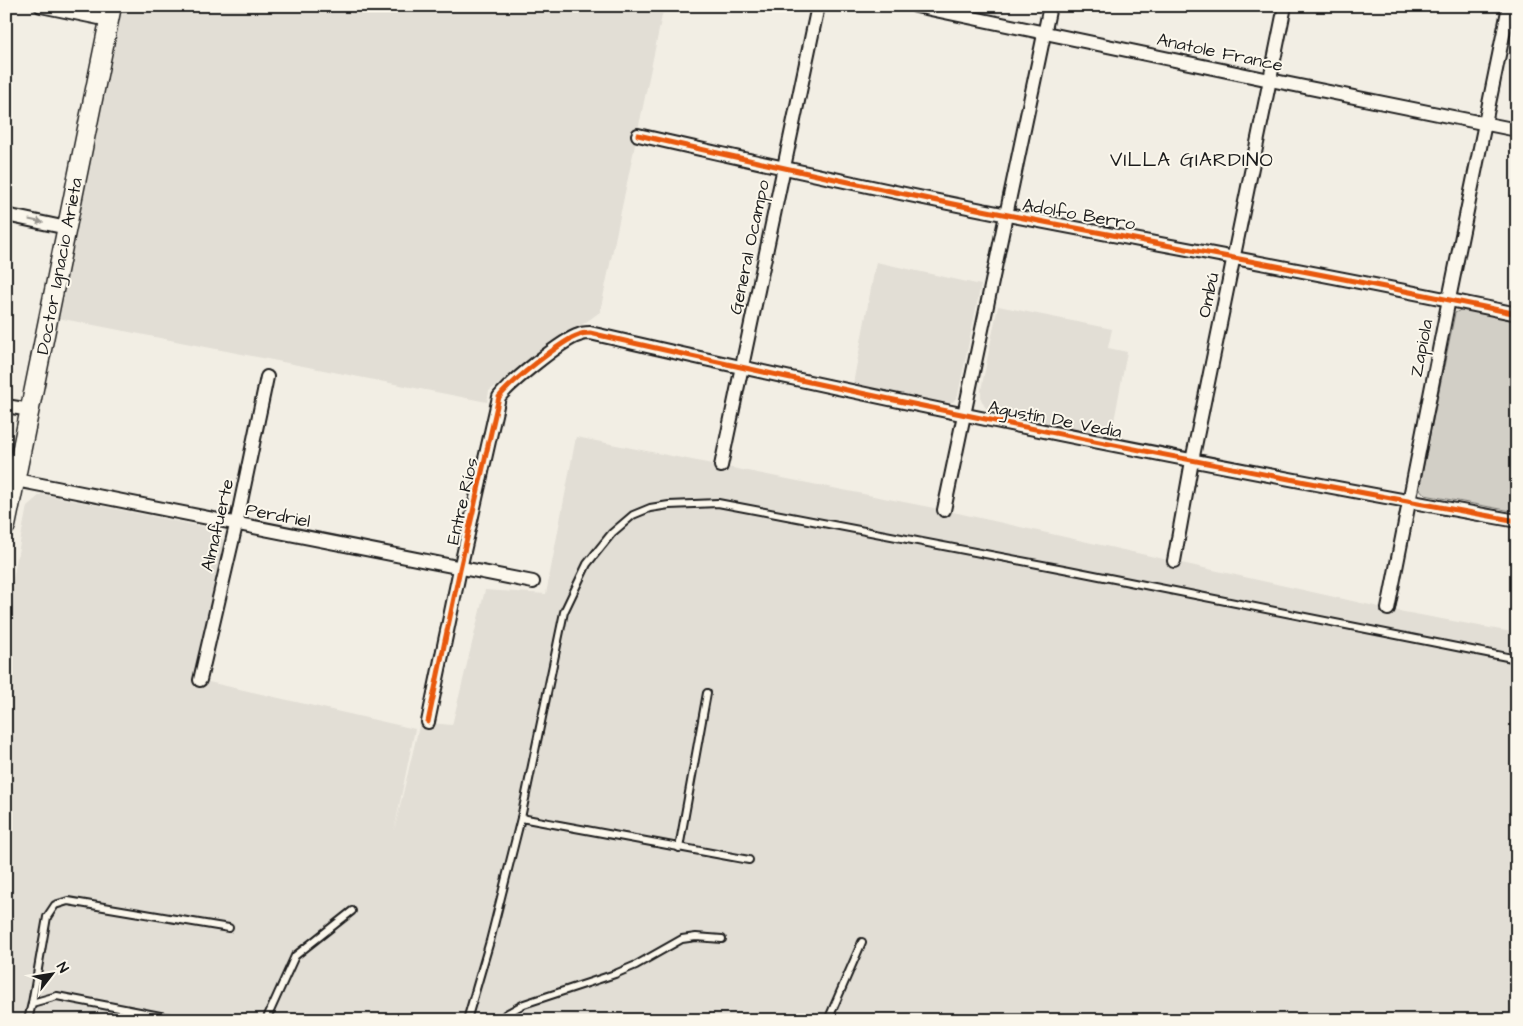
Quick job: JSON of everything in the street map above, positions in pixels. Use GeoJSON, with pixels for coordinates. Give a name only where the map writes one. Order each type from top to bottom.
{"type":"FeatureCollection","features":[{"type":"Feature","properties":{"kind":"street"},"geometry":{"type":"LineString","coordinates":[[41,6],[110,13]]}},
{"type":"Feature","properties":{"kind":"street","name":"General Ocampo"},"geometry":{"type":"LineString","coordinates":[[721,466],[818,6]]}},
{"type":"Feature","properties":{"kind":"street","name":"Anatole France"},"geometry":{"type":"LineString","coordinates":[[916,6],[1517,130]]}},
{"type":"Feature","properties":{"kind":"street"},"geometry":{"type":"LineString","coordinates":[[944,510],[1050,6]]}},
{"type":"Feature","properties":{"kind":"street","name":"Ombú"},"geometry":{"type":"LineString","coordinates":[[1174,561],[1192,461],[1285,6]]}},
{"type":"Feature","properties":{"kind":"street","name":"Zapiola"},"geometry":{"type":"LineString","coordinates":[[1388,609],[1509,6]]}},
{"type":"Feature","properties":{"kind":"street","name":"Doctor Ignacio Arieta"},"geometry":{"type":"LineString","coordinates":[[6,526],[110,13]]}},
{"type":"Feature","properties":{"kind":"street","name":"Adolfo Berro"},"geometry":{"type":"LineString","coordinates":[[638,135],[784,169],[1006,215],[1234,257],[1517,314]]}},
{"type":"Feature","properties":{"kind":"street"},"geometry":{"type":"LineString","coordinates":[[6,215],[67,228]]}},
{"type":"Feature","properties":{"kind":"street","name":"Agustín De Vedia"},"geometry":{"type":"LineString","coordinates":[[590,333],[741,368],[963,415],[1192,461],[1517,521]]}},
{"type":"Feature","properties":{"kind":"street","name":"Entre Ríos"},"geometry":{"type":"LineString","coordinates":[[428,722],[499,397],[508,386],[564,343],[578,335],[590,333]]}},
{"type":"Feature","properties":{"kind":"street","name":"Almafuerte"},"geometry":{"type":"LineString","coordinates":[[200,680],[268,377]]}},
{"type":"Feature","properties":{"kind":"street"},"geometry":{"type":"LineString","coordinates":[[6,406],[30,410]]}},
{"type":"Feature","properties":{"kind":"street","name":"Perdriel"},"geometry":{"type":"LineString","coordinates":[[16,480],[236,525],[533,582]]}},
{"type":"Feature","properties":{"kind":"lane"},"geometry":{"type":"LineString","coordinates":[[467,1020],[490,941],[521,818],[564,612],[587,564],[612,533],[633,515],[650,508],[669,505],[718,503],[1069,570],[1517,659]]}},
{"type":"Feature","properties":{"kind":"lane"},"geometry":{"type":"LineString","coordinates":[[679,848],[707,693]]}},
{"type":"Feature","properties":{"kind":"lane"},"geometry":{"type":"LineString","coordinates":[[521,818],[749,860]]}},
{"type":"Feature","properties":{"kind":"lane"},"geometry":{"type":"LineString","coordinates":[[28,1020],[47,917],[55,905],[68,901],[228,928]]}},
{"type":"Feature","properties":{"kind":"lane"},"geometry":{"type":"LineString","coordinates":[[266,1020],[295,956],[352,910]]}},
{"type":"Feature","properties":{"kind":"lane"},"geometry":{"type":"LineString","coordinates":[[501,1020],[506,1014],[524,1004],[615,974],[636,965],[682,939],[722,939]]}},
{"type":"Feature","properties":{"kind":"lane"},"geometry":{"type":"LineString","coordinates":[[828,1020],[862,942]]}},
{"type":"Feature","properties":{"kind":"lane"},"geometry":{"type":"LineString","coordinates":[[32,1003],[57,996],[181,1020]]}},
{"type":"Feature","properties":{"kind":"shaded area"},"geometry":{"type":"Polygon","coordinates":[[[119,6],[664,6],[600,312],[489,391],[487,402],[58,318],[119,6]]]}},
{"type":"Feature","properties":{"kind":"shaded area"},"geometry":{"type":"Polygon","coordinates":[[[876,262],[981,285],[958,395],[954,401],[947,405],[853,384],[876,262]]]}},
{"type":"Feature","properties":{"kind":"shaded area"},"geometry":{"type":"Polygon","coordinates":[[[998,306],[1112,329],[1108,348],[1127,352],[1111,437],[992,413],[985,407],[981,399],[981,390],[998,306]]]}},
{"type":"Feature","properties":{"kind":"shaded area"},"geometry":{"type":"Polygon","coordinates":[[[1464,308],[1517,317],[1517,512],[1425,495],[1419,488],[1455,313],[1464,308]]]}},
{"type":"Feature","properties":{"kind":"shaded area"},"geometry":{"type":"Polygon","coordinates":[[[576,437],[944,510],[1388,609],[1517,633],[1517,1020],[6,1020],[6,616],[27,506],[41,494],[205,527],[214,531],[230,547],[200,680],[415,729],[394,831],[420,722],[452,725],[485,590],[546,594],[576,437]]]}},
{"type":"Feature","properties":{"kind":"cycle path"},"geometry":{"type":"LineString","coordinates":[[638,135],[962,206],[1517,314]]}},
{"type":"Feature","properties":{"kind":"cycle path"},"geometry":{"type":"LineString","coordinates":[[428,722],[499,397],[549,353],[583,333],[1052,433],[1517,521]]}},
{"type":"Feature","properties":{"kind":"district","name":"VILLA GIARDINO"},"geometry":{"type":"Point","coordinates":[1192,159]}}]}
